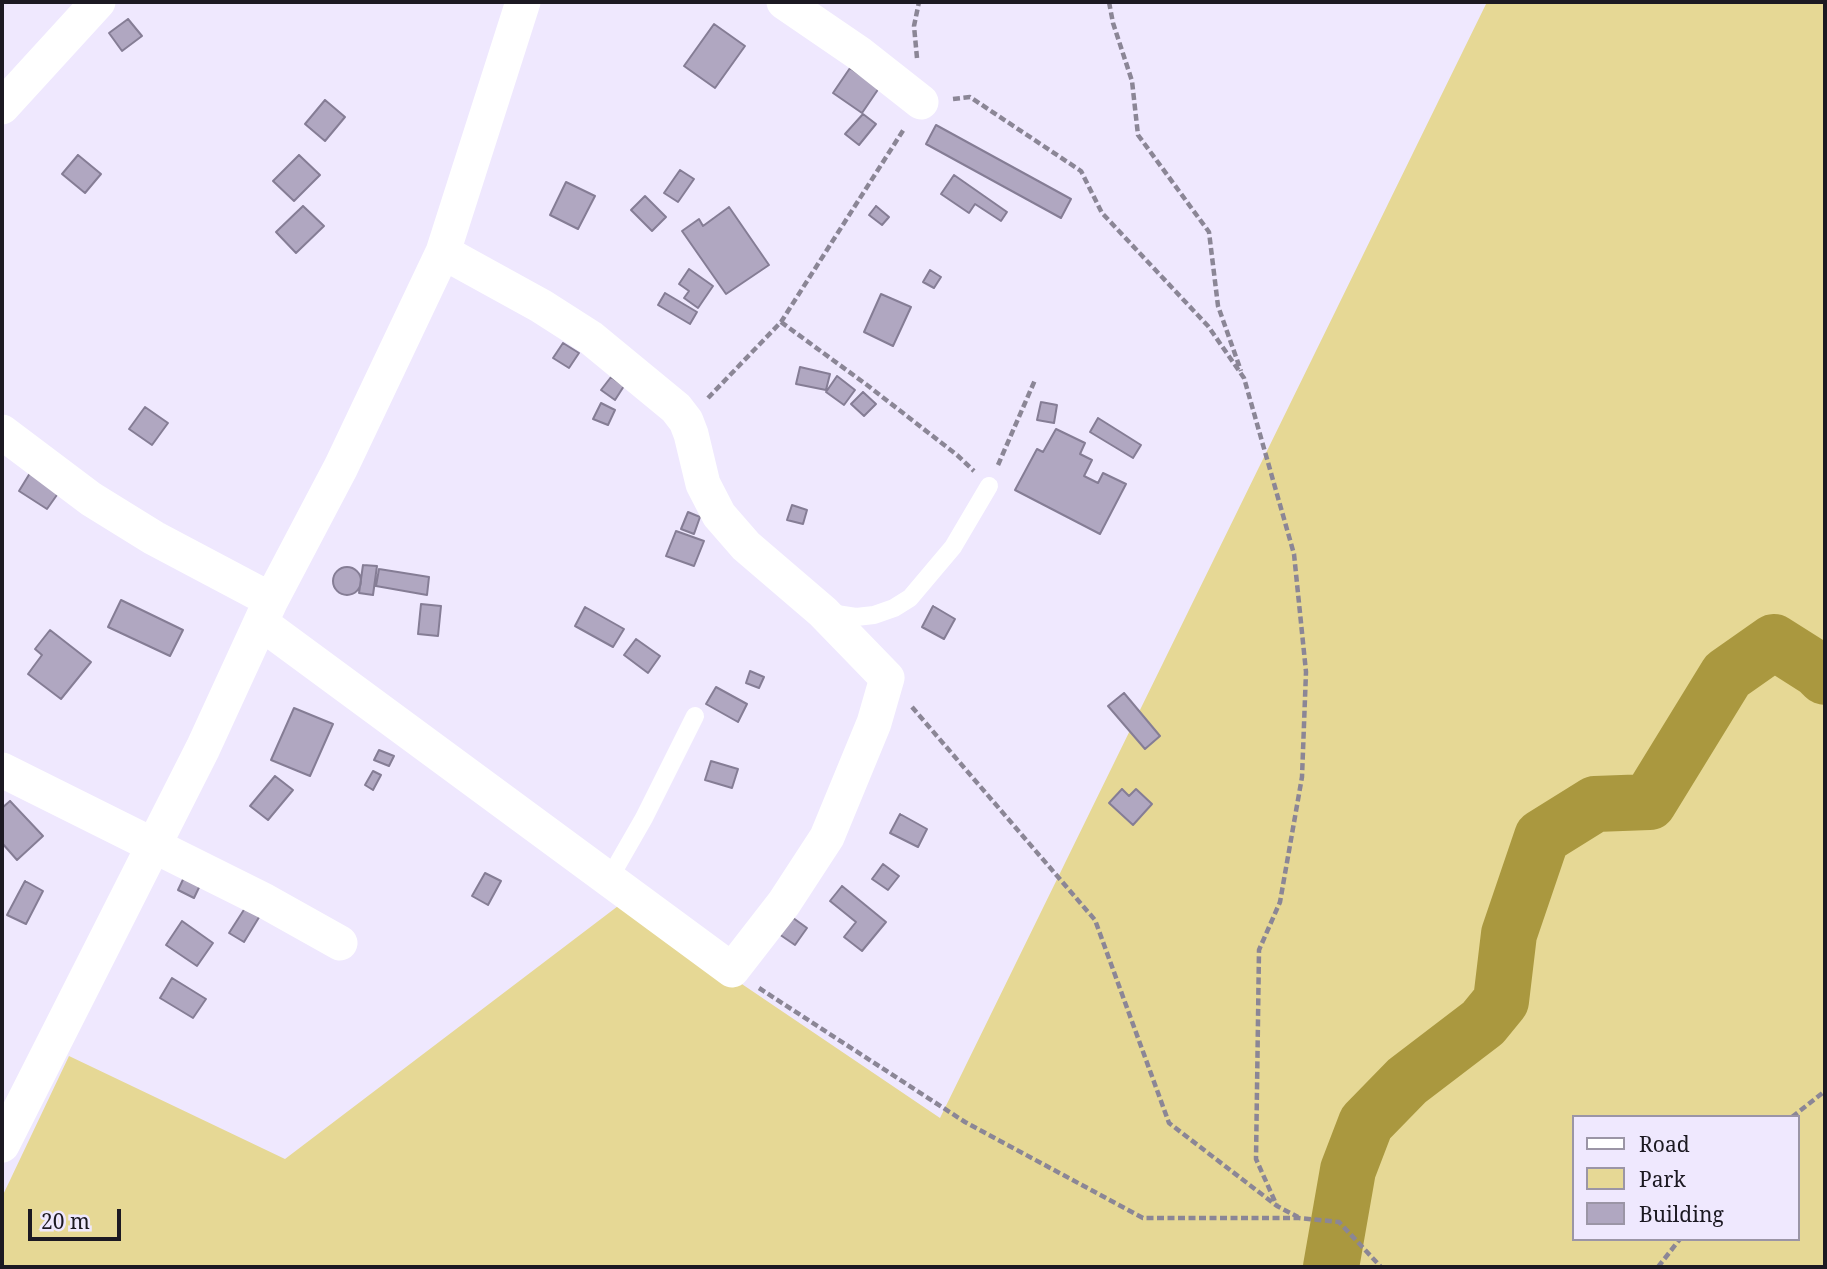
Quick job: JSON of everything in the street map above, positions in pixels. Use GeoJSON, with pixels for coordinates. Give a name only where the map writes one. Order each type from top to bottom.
{"type":"FeatureCollection","features":[{"type":"Feature","properties":{"kind":"street"},"geometry":{"type":"LineString","coordinates":[[2,107],[98,2]]}},
{"type":"Feature","properties":{"kind":"street"},"geometry":{"type":"LineString","coordinates":[[2,1145],[203,748],[266,612],[341,467],[443,252],[523,2]]}},
{"type":"Feature","properties":{"kind":"street"},"geometry":{"type":"LineString","coordinates":[[784,2],[860,54],[921,102]]}},
{"type":"Feature","properties":{"kind":"street"},"geometry":{"type":"LineString","coordinates":[[2,432],[91,499],[266,612],[609,879],[732,970],[784,903],[827,836],[874,723],[887,678],[823,612],[746,546],[719,515],[703,484],[686,421],[676,408],[591,338],[541,306],[443,252]]}},
{"type":"Feature","properties":{"kind":"street"},"geometry":{"type":"LineString","coordinates":[[2,770],[265,901],[340,943]]}},
{"type":"Feature","properties":{"kind":"lane"},"geometry":{"type":"LineString","coordinates":[[823,612],[856,617],[874,615],[894,608],[909,598],[953,547],[989,486]]}},
{"type":"Feature","properties":{"kind":"lane"},"geometry":{"type":"LineString","coordinates":[[609,879],[644,818],[695,716]]}},
{"type":"Feature","properties":{"kind":"path"},"geometry":{"type":"LineString","coordinates":[[686,421],[781,322],[921,102],[914,26],[919,2]]}},
{"type":"Feature","properties":{"kind":"path"},"geometry":{"type":"LineString","coordinates":[[1109,2],[1132,81],[1138,135],[1209,232],[1218,306],[1244,378],[1294,554],[1306,672],[1302,777],[1280,902],[1259,950],[1256,1159],[1277,1206]]}},
{"type":"Feature","properties":{"kind":"path"},"geometry":{"type":"LineString","coordinates":[[921,102],[970,97],[1081,171],[1102,214],[1208,326],[1244,378]]}},
{"type":"Feature","properties":{"kind":"path"},"geometry":{"type":"LineString","coordinates":[[781,322],[957,455]]}},
{"type":"Feature","properties":{"kind":"path"},"geometry":{"type":"LineString","coordinates":[[989,486],[1035,380]]}},
{"type":"Feature","properties":{"kind":"path"},"geometry":{"type":"LineString","coordinates":[[887,678],[1096,920],[1169,1124],[1277,1206],[1299,1218]]}},
{"type":"Feature","properties":{"kind":"path"},"geometry":{"type":"LineString","coordinates":[[732,970],[965,1122],[1143,1218],[1299,1218],[1339,1222],[1381,1267]]}},
{"type":"Feature","properties":{"kind":"path"},"geometry":{"type":"LineString","coordinates":[[1795,1115],[1825,1091]]}},
{"type":"Feature","properties":{"kind":"path"},"geometry":{"type":"LineString","coordinates":[[1658,1267],[1678,1241]]}},
{"type":"Feature","properties":{"kind":"green space"},"geometry":{"type":"Polygon","coordinates":[[[1487,2],[1825,2],[1825,1267],[2,1267],[2,1197],[69,1056],[285,1159],[622,903],[940,1118],[1487,2]]]}},
{"type":"Feature","properties":{"kind":"building"},"geometry":{"type":"Polygon","coordinates":[[[128,19],[142,36],[122,51],[109,33],[128,19]]]}},
{"type":"Feature","properties":{"kind":"building"},"geometry":{"type":"Polygon","coordinates":[[[714,24],[745,46],[715,88],[684,66],[714,24]]]}},
{"type":"Feature","properties":{"kind":"building"},"geometry":{"type":"Polygon","coordinates":[[[850,68],[879,88],[862,113],[833,93],[850,68]]]}},
{"type":"Feature","properties":{"kind":"building"},"geometry":{"type":"Polygon","coordinates":[[[325,100],[345,117],[325,141],[305,124],[325,100]]]}},
{"type":"Feature","properties":{"kind":"building"},"geometry":{"type":"Polygon","coordinates":[[[863,114],[876,124],[859,145],[845,134],[863,114]]]}},
{"type":"Feature","properties":{"kind":"building"},"geometry":{"type":"Polygon","coordinates":[[[936,125],[1071,199],[1061,218],[926,144],[936,125]]]}},
{"type":"Feature","properties":{"kind":"building"},"geometry":{"type":"Polygon","coordinates":[[[78,155],[101,174],[85,193],[62,174],[78,155]]]}},
{"type":"Feature","properties":{"kind":"building"},"geometry":{"type":"Polygon","coordinates":[[[299,155],[320,175],[294,201],[273,181],[299,155]]]}},
{"type":"Feature","properties":{"kind":"building"},"geometry":{"type":"Polygon","coordinates":[[[680,170],[694,179],[678,202],[664,193],[680,170]]]}},
{"type":"Feature","properties":{"kind":"building"},"geometry":{"type":"Polygon","coordinates":[[[954,175],[1007,212],[1001,221],[975,204],[969,213],[941,194],[954,175]]]}},
{"type":"Feature","properties":{"kind":"building"},"geometry":{"type":"Polygon","coordinates":[[[566,182],[595,196],[578,229],[550,215],[566,182]]]}},
{"type":"Feature","properties":{"kind":"building"},"geometry":{"type":"Polygon","coordinates":[[[645,196],[666,217],[652,231],[631,210],[645,196]]]}},
{"type":"Feature","properties":{"kind":"building"},"geometry":{"type":"Polygon","coordinates":[[[303,206],[324,226],[296,253],[276,232],[303,206]]]}},
{"type":"Feature","properties":{"kind":"building"},"geometry":{"type":"Polygon","coordinates":[[[876,206],[889,217],[882,225],[869,215],[876,206]]]}},
{"type":"Feature","properties":{"kind":"building"},"geometry":{"type":"Polygon","coordinates":[[[729,207],[769,265],[726,294],[682,231],[699,219],[703,226],[729,207]]]}},
{"type":"Feature","properties":{"kind":"building"},"geometry":{"type":"Polygon","coordinates":[[[689,269],[713,286],[698,308],[684,298],[689,291],[679,284],[689,269]]]}},
{"type":"Feature","properties":{"kind":"building"},"geometry":{"type":"Polygon","coordinates":[[[930,270],[941,277],[934,288],[923,282],[930,270]]]}},
{"type":"Feature","properties":{"kind":"building"},"geometry":{"type":"Polygon","coordinates":[[[665,293],[697,312],[690,324],[658,305],[665,293]]]}},
{"type":"Feature","properties":{"kind":"building"},"geometry":{"type":"Polygon","coordinates":[[[881,294],[911,307],[893,346],[864,332],[881,294]]]}},
{"type":"Feature","properties":{"kind":"building"},"geometry":{"type":"Polygon","coordinates":[[[563,343],[579,353],[569,368],[553,358],[563,343]]]}},
{"type":"Feature","properties":{"kind":"building"},"geometry":{"type":"Polygon","coordinates":[[[800,367],[830,374],[826,390],[796,384],[800,367]]]}},
{"type":"Feature","properties":{"kind":"building"},"geometry":{"type":"Polygon","coordinates":[[[837,376],[855,390],[844,405],[826,392],[837,376]]]}},
{"type":"Feature","properties":{"kind":"building"},"geometry":{"type":"Polygon","coordinates":[[[611,377],[624,386],[615,400],[601,390],[611,377]]]}},
{"type":"Feature","properties":{"kind":"building"},"geometry":{"type":"Polygon","coordinates":[[[863,392],[876,404],[864,416],[851,404],[863,392]]]}},
{"type":"Feature","properties":{"kind":"building"},"geometry":{"type":"Polygon","coordinates":[[[1041,402],[1057,405],[1054,423],[1037,420],[1041,402]]]}},
{"type":"Feature","properties":{"kind":"building"},"geometry":{"type":"Polygon","coordinates":[[[601,403],[615,410],[608,425],[593,419],[601,403]]]}},
{"type":"Feature","properties":{"kind":"building"},"geometry":{"type":"Polygon","coordinates":[[[145,407],[168,423],[152,445],[129,429],[145,407]]]}},
{"type":"Feature","properties":{"kind":"building"},"geometry":{"type":"Polygon","coordinates":[[[1098,418],[1141,445],[1133,458],[1090,432],[1098,418]]]}},
{"type":"Feature","properties":{"kind":"building"},"geometry":{"type":"Polygon","coordinates":[[[1056,429],[1085,443],[1080,454],[1092,460],[1084,476],[1098,483],[1103,473],[1126,484],[1100,534],[1015,490],[1037,449],[1043,452],[1056,429]]]}},
{"type":"Feature","properties":{"kind":"building"},"geometry":{"type":"Polygon","coordinates":[[[30,473],[59,492],[47,509],[19,491],[30,473]]]}},
{"type":"Feature","properties":{"kind":"building"},"geometry":{"type":"Polygon","coordinates":[[[792,505],[807,510],[803,524],[787,520],[792,505]]]}},
{"type":"Feature","properties":{"kind":"building"},"geometry":{"type":"Polygon","coordinates":[[[688,512],[700,517],[694,534],[681,529],[688,512]]]}},
{"type":"Feature","properties":{"kind":"building"},"geometry":{"type":"Polygon","coordinates":[[[676,531],[704,541],[694,566],[666,556],[676,531]]]}},
{"type":"Feature","properties":{"kind":"building"},"geometry":{"type":"Polygon","coordinates":[[[363,565],[377,566],[373,595],[359,593],[363,565]]]}},
{"type":"Feature","properties":{"kind":"building"},"geometry":{"type":"Polygon","coordinates":[[[347,567],[357,571],[361,581],[357,591],[347,595],[337,591],[333,581],[337,571],[347,567]]]}},
{"type":"Feature","properties":{"kind":"building"},"geometry":{"type":"Polygon","coordinates":[[[379,569],[429,577],[427,595],[376,586],[379,569]]]}},
{"type":"Feature","properties":{"kind":"building"},"geometry":{"type":"Polygon","coordinates":[[[121,600],[183,630],[170,656],[108,627],[121,600]]]}},
{"type":"Feature","properties":{"kind":"building"},"geometry":{"type":"Polygon","coordinates":[[[421,604],[441,606],[438,636],[418,634],[421,604]]]}},
{"type":"Feature","properties":{"kind":"building"},"geometry":{"type":"Polygon","coordinates":[[[933,606],[955,619],[944,639],[922,627],[933,606]]]}},
{"type":"Feature","properties":{"kind":"building"},"geometry":{"type":"Polygon","coordinates":[[[585,607],[624,629],[613,647],[575,626],[585,607]]]}},
{"type":"Feature","properties":{"kind":"building"},"geometry":{"type":"Polygon","coordinates":[[[50,630],[91,662],[61,699],[28,674],[42,655],[35,649],[50,630]]]}},
{"type":"Feature","properties":{"kind":"building"},"geometry":{"type":"Polygon","coordinates":[[[636,639],[660,656],[648,673],[624,655],[636,639]]]}},
{"type":"Feature","properties":{"kind":"building"},"geometry":{"type":"Polygon","coordinates":[[[750,671],[764,677],[759,688],[746,683],[750,671]]]}},
{"type":"Feature","properties":{"kind":"building"},"geometry":{"type":"Polygon","coordinates":[[[716,687],[747,704],[738,722],[706,704],[716,687]]]}},
{"type":"Feature","properties":{"kind":"building"},"geometry":{"type":"Polygon","coordinates":[[[1124,693],[1160,736],[1145,749],[1108,706],[1124,693]]]}},
{"type":"Feature","properties":{"kind":"building"},"geometry":{"type":"Polygon","coordinates":[[[294,708],[333,724],[310,776],[271,760],[294,708]]]}},
{"type":"Feature","properties":{"kind":"building"},"geometry":{"type":"Polygon","coordinates":[[[379,750],[394,756],[389,766],[374,760],[379,750]]]}},
{"type":"Feature","properties":{"kind":"building"},"geometry":{"type":"Polygon","coordinates":[[[711,761],[738,769],[732,788],[705,780],[711,761]]]}},
{"type":"Feature","properties":{"kind":"building"},"geometry":{"type":"Polygon","coordinates":[[[373,771],[381,775],[373,790],[365,785],[373,771]]]}},
{"type":"Feature","properties":{"kind":"building"},"geometry":{"type":"Polygon","coordinates":[[[275,776],[293,790],[268,820],[250,806],[275,776]]]}},
{"type":"Feature","properties":{"kind":"building"},"geometry":{"type":"Polygon","coordinates":[[[1122,789],[1129,796],[1136,789],[1152,804],[1133,825],[1109,803],[1122,789]]]}},
{"type":"Feature","properties":{"kind":"building"},"geometry":{"type":"Polygon","coordinates":[[[10,801],[43,836],[17,860],[2,843],[2,808],[10,801]]]}},
{"type":"Feature","properties":{"kind":"building"},"geometry":{"type":"Polygon","coordinates":[[[900,814],[927,829],[918,847],[890,833],[900,814]]]}},
{"type":"Feature","properties":{"kind":"building"},"geometry":{"type":"Polygon","coordinates":[[[883,864],[899,876],[888,890],[872,879],[883,864]]]}},
{"type":"Feature","properties":{"kind":"building"},"geometry":{"type":"Polygon","coordinates":[[[188,869],[204,877],[194,898],[178,890],[188,869]]]}},
{"type":"Feature","properties":{"kind":"building"},"geometry":{"type":"Polygon","coordinates":[[[485,873],[501,881],[488,905],[472,896],[485,873]]]}},
{"type":"Feature","properties":{"kind":"building"},"geometry":{"type":"Polygon","coordinates":[[[25,881],[43,891],[26,924],[7,915],[25,881]]]}},
{"type":"Feature","properties":{"kind":"building"},"geometry":{"type":"Polygon","coordinates":[[[842,886],[886,922],[862,951],[844,937],[856,922],[830,901],[842,886]]]}},
{"type":"Feature","properties":{"kind":"building"},"geometry":{"type":"Polygon","coordinates":[[[247,905],[261,914],[244,942],[229,933],[247,905]]]}},
{"type":"Feature","properties":{"kind":"building"},"geometry":{"type":"Polygon","coordinates":[[[789,915],[807,928],[795,945],[776,932],[789,915]]]}},
{"type":"Feature","properties":{"kind":"building"},"geometry":{"type":"Polygon","coordinates":[[[182,921],[213,943],[197,966],[166,945],[182,921]]]}},
{"type":"Feature","properties":{"kind":"building"},"geometry":{"type":"Polygon","coordinates":[[[172,978],[206,999],[193,1018],[160,998],[172,978]]]}},
{"type":"Feature","properties":{"kind":"waterway"},"geometry":{"type":"LineString","coordinates":[[1331,1267],[1348,1170],[1366,1123],[1407,1081],[1483,1023],[1501,1001],[1509,934],[1542,837],[1595,804],[1649,802],[1727,675],[1774,642],[1825,677]]}}]}
